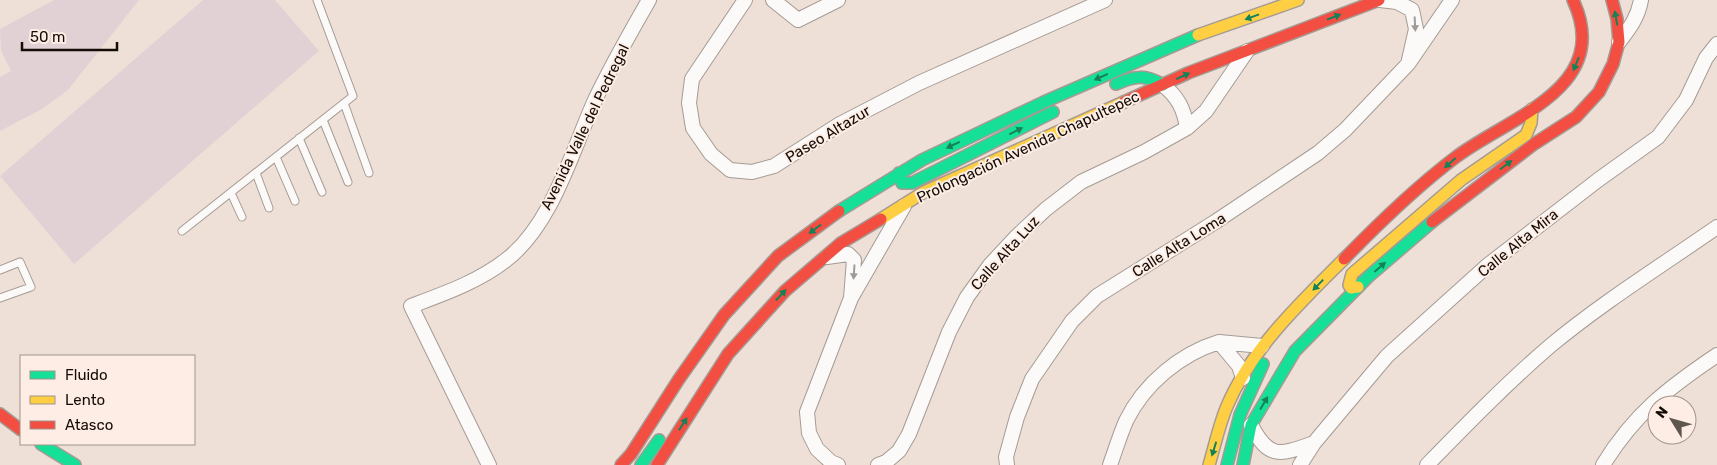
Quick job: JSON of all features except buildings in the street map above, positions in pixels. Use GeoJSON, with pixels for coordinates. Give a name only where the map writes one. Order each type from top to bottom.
{"type":"FeatureCollection","features":[{"type":"Feature","properties":{"kind":"street","name":"Avenida Valle del Pedregal"},"geometry":{"type":"LineString","coordinates":[[489,465],[410,306],[449,292],[483,275],[506,260],[525,241],[548,209],[596,98],[649,0]]}},
{"type":"Feature","properties":{"kind":"street","name":"Paseo Altazur"},"geometry":{"type":"LineString","coordinates":[[745,0],[692,79],[689,103],[693,128],[711,154],[730,170],[752,172],[774,166],[840,124],[919,83],[1105,0]]}},
{"type":"Feature","properties":{"kind":"street"},"geometry":{"type":"LineString","coordinates":[[773,0],[798,20],[838,0]]}},
{"type":"Feature","properties":{"kind":"street","name":"Prolongación Avenida Chapultepec"},"geometry":{"type":"LineString","coordinates":[[621,465],[631,454],[679,379],[724,315],[778,256],[838,212],[922,160],[1044,102],[1182,41],[1298,0]]}},
{"type":"Feature","properties":{"kind":"street"},"geometry":{"type":"LineString","coordinates":[[1379,0],[1397,2],[1412,10],[1416,29],[1408,64]]}},
{"type":"Feature","properties":{"kind":"street","name":"Prolongación Avenida Chapultepec"},"geometry":{"type":"LineString","coordinates":[[657,465],[728,354],[785,291],[841,243],[906,203],[942,184],[1163,85],[1379,0]]}},
{"type":"Feature","properties":{"kind":"street","name":"Calle Alta Loma"},"geometry":{"type":"LineString","coordinates":[[1007,465],[1006,457],[1016,416],[1032,379],[1072,321],[1097,296],[1215,222],[1318,153],[1345,130],[1408,64],[1452,0]]}},
{"type":"Feature","properties":{"kind":"street"},"geometry":{"type":"LineString","coordinates":[[1209,465],[1229,401],[1262,346],[1368,233],[1458,156],[1532,109],[1562,85],[1579,60],[1582,28],[1573,0]]}},
{"type":"Feature","properties":{"kind":"street"},"geometry":{"type":"LineString","coordinates":[[1612,0],[1617,19],[1619,42]]}},
{"type":"Feature","properties":{"kind":"street"},"geometry":{"type":"LineString","coordinates":[[1244,465],[1251,425],[1295,351],[1358,287],[1448,208],[1534,144],[1576,117],[1589,105],[1606,78],[1619,42],[1630,29],[1638,13],[1641,0]]}},
{"type":"Feature","properties":{"kind":"street","name":"Calle Alta Mira"},"geometry":{"type":"LineString","coordinates":[[1300,465],[1314,444],[1387,356],[1481,272],[1598,180],[1658,136],[1686,100],[1706,58],[1717,44]]}},
{"type":"Feature","properties":{"kind":"street","name":"Calle Alta Luz"},"geometry":{"type":"LineString","coordinates":[[878,465],[886,462],[899,451],[909,434],[949,332],[967,297],[1017,236],[1046,209],[1081,182],[1144,152],[1187,128],[1206,111],[1247,51]]}},
{"type":"Feature","properties":{"kind":"street"},"geometry":{"type":"LineString","coordinates":[[1103,90],[1141,74],[1152,78],[1163,85],[1179,102],[1185,113],[1187,128]]}},
{"type":"Feature","properties":{"kind":"street"},"geometry":{"type":"LineString","coordinates":[[900,173],[902,183],[912,183],[1062,108]]}},
{"type":"Feature","properties":{"kind":"street"},"geometry":{"type":"LineString","coordinates":[[1358,287],[1351,288],[1349,285],[1350,277],[1367,260],[1461,180],[1526,135],[1531,123],[1532,109]]}},
{"type":"Feature","properties":{"kind":"street"},"geometry":{"type":"LineString","coordinates":[[838,465],[831,462],[817,449],[809,433],[807,412],[851,298],[906,203]]}},
{"type":"Feature","properties":{"kind":"street"},"geometry":{"type":"LineString","coordinates":[[1427,465],[1493,398],[1550,346],[1612,298],[1717,227]]}},
{"type":"Feature","properties":{"kind":"street"},"geometry":{"type":"LineString","coordinates":[[821,259],[839,254],[848,254],[854,260],[851,298]]}},
{"type":"Feature","properties":{"kind":"street"},"geometry":{"type":"LineString","coordinates":[[1110,465],[1126,420],[1145,392],[1168,369],[1187,356],[1219,342],[1262,346]]}},
{"type":"Feature","properties":{"kind":"street"},"geometry":{"type":"LineString","coordinates":[[1219,342],[1239,366],[1243,378]]}},
{"type":"Feature","properties":{"kind":"street"},"geometry":{"type":"LineString","coordinates":[[1227,465],[1240,415],[1264,359],[1262,346]]}},
{"type":"Feature","properties":{"kind":"street"},"geometry":{"type":"LineString","coordinates":[[1603,465],[1620,437],[1644,410],[1717,355]]}},
{"type":"Feature","properties":{"kind":"street"},"geometry":{"type":"LineString","coordinates":[[696,379],[712,378]]}},
{"type":"Feature","properties":{"kind":"street"},"geometry":{"type":"LineString","coordinates":[[0,414],[20,429]]}},
{"type":"Feature","properties":{"kind":"street"},"geometry":{"type":"LineString","coordinates":[[1251,425],[1261,444],[1274,452],[1290,452],[1314,444]]}},
{"type":"Feature","properties":{"kind":"street"},"geometry":{"type":"LineString","coordinates":[[641,465],[653,451],[665,429]]}},
{"type":"Feature","properties":{"kind":"street"},"geometry":{"type":"LineString","coordinates":[[43,445],[75,465]]}},
{"type":"Feature","properties":{"kind":"lane"},"geometry":{"type":"LineString","coordinates":[[182,230],[353,96],[317,0]]}},
{"type":"Feature","properties":{"kind":"lane"},"geometry":{"type":"LineString","coordinates":[[344,103],[369,173]]}},
{"type":"Feature","properties":{"kind":"lane"},"geometry":{"type":"LineString","coordinates":[[323,120],[348,182]]}},
{"type":"Feature","properties":{"kind":"lane"},"geometry":{"type":"LineString","coordinates":[[299,138],[322,192]]}},
{"type":"Feature","properties":{"kind":"lane"},"geometry":{"type":"LineString","coordinates":[[276,156],[295,201]]}},
{"type":"Feature","properties":{"kind":"lane"},"geometry":{"type":"LineString","coordinates":[[256,172],[269,208]]}},
{"type":"Feature","properties":{"kind":"lane"},"geometry":{"type":"LineString","coordinates":[[231,193],[242,217]]}},
{"type":"Feature","properties":{"kind":"lane"},"geometry":{"type":"LineString","coordinates":[[0,270],[20,262],[31,287],[0,298]]}},
{"type":"Feature","properties":{"kind":"traffic: fast"},"geometry":{"type":"LineString","coordinates":[[839,211],[922,160],[1044,102],[1198,35]]}},
{"type":"Feature","properties":{"kind":"traffic: fast"},"geometry":{"type":"LineString","coordinates":[[1116,84],[1140,77],[1157,81],[1163,85]]}},
{"type":"Feature","properties":{"kind":"traffic: fast"},"geometry":{"type":"LineString","coordinates":[[899,173],[902,183],[912,183],[1053,112]]}},
{"type":"Feature","properties":{"kind":"traffic: fast"},"geometry":{"type":"LineString","coordinates":[[1243,465],[1251,425],[1295,351],[1368,277],[1432,222]]}},
{"type":"Feature","properties":{"kind":"traffic: fast"},"geometry":{"type":"LineString","coordinates":[[1227,465],[1240,415],[1263,364]]}},
{"type":"Feature","properties":{"kind":"traffic: fast"},"geometry":{"type":"LineString","coordinates":[[641,465],[659,440]]}},
{"type":"Feature","properties":{"kind":"traffic: fast"},"geometry":{"type":"LineString","coordinates":[[43,445],[75,465]]}},
{"type":"Feature","properties":{"kind":"traffic: slow"},"geometry":{"type":"LineString","coordinates":[[1198,35],[1298,0]]}},
{"type":"Feature","properties":{"kind":"traffic: slow"},"geometry":{"type":"LineString","coordinates":[[881,219],[924,192],[1124,102]]}},
{"type":"Feature","properties":{"kind":"traffic: slow"},"geometry":{"type":"LineString","coordinates":[[1358,287],[1351,288],[1349,285],[1352,274],[1461,180],[1526,135],[1531,123],[1532,109]]}},
{"type":"Feature","properties":{"kind":"traffic: slow"},"geometry":{"type":"LineString","coordinates":[[1209,465],[1227,406],[1237,385],[1250,365],[1278,327],[1344,259]]}},
{"type":"Feature","properties":{"kind":"traffic: jam"},"geometry":{"type":"LineString","coordinates":[[1124,102],[1188,73],[1379,0]]}},
{"type":"Feature","properties":{"kind":"traffic: jam"},"geometry":{"type":"LineString","coordinates":[[1344,259],[1398,206],[1441,169],[1478,142],[1527,113],[1550,96],[1568,78],[1579,56],[1582,30],[1573,0]]}},
{"type":"Feature","properties":{"kind":"traffic: jam"},"geometry":{"type":"LineString","coordinates":[[1432,222],[1534,144],[1576,117],[1599,92],[1613,64],[1619,42],[1617,19],[1612,0]]}},
{"type":"Feature","properties":{"kind":"traffic: jam"},"geometry":{"type":"LineString","coordinates":[[621,465],[631,454],[679,379],[724,315],[778,256],[839,211]]}},
{"type":"Feature","properties":{"kind":"traffic: jam"},"geometry":{"type":"LineString","coordinates":[[657,465],[728,354],[785,291],[841,243],[881,219]]}},
{"type":"Feature","properties":{"kind":"traffic: jam"},"geometry":{"type":"LineString","coordinates":[[0,414],[20,429]]}}]}
